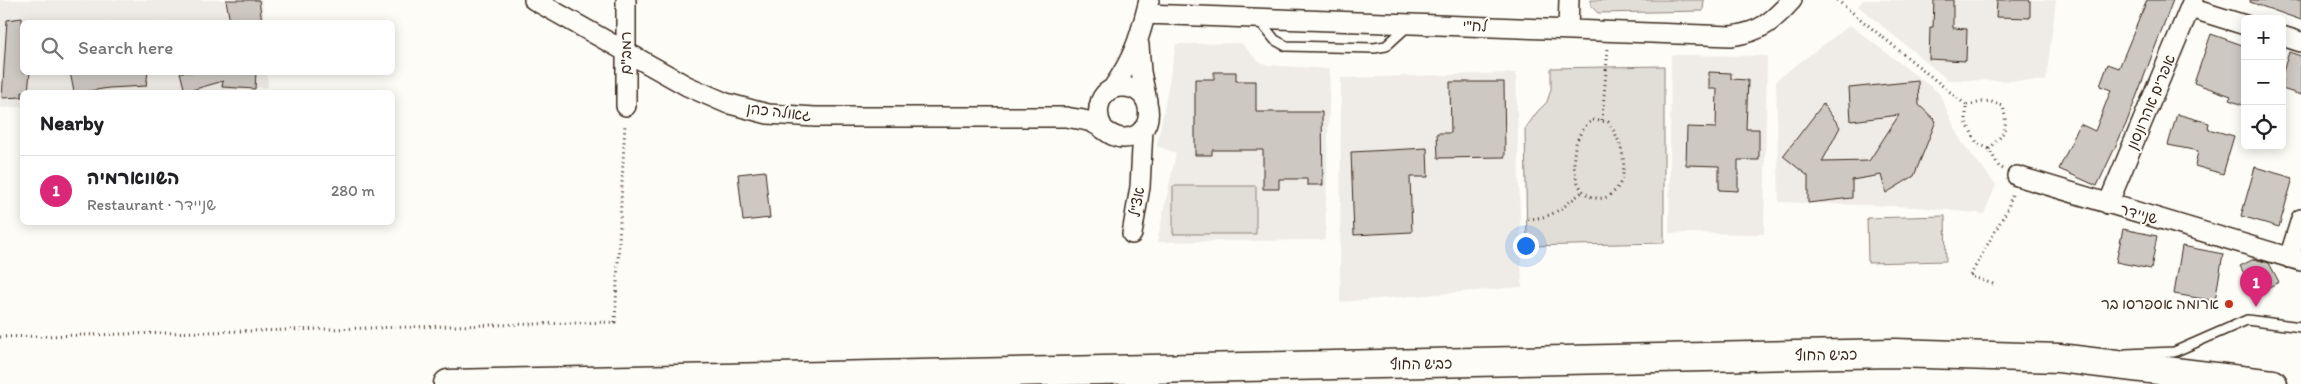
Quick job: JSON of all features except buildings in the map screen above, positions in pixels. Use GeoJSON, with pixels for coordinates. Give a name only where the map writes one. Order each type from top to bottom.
{"type":"FeatureCollection","features":[{"type":"Feature","properties":{"kind":"highway","name":"כביש החוף"},"geometry":{"type":"LineString","coordinates":[[448,384],[1894,353],[2059,358],[2273,384]]}},
{"type":"Feature","properties":{"kind":"street","name":"גאולה כהן"},"geometry":{"type":"LineString","coordinates":[[534,0],[707,95],[732,105],[768,114],[815,117],[1079,119],[1110,133]]}},
{"type":"Feature","properties":{"kind":"street","name":"רמב\"ם"},"geometry":{"type":"LineString","coordinates":[[626,0],[626,106]]}},
{"type":"Feature","properties":{"kind":"street"},"geometry":{"type":"LineString","coordinates":[[1568,30],[1569,0]]}},
{"type":"Feature","properties":{"kind":"street","name":"לח\"י"},"geometry":{"type":"LineString","coordinates":[[1148,7],[1258,19],[1731,36],[1760,30],[1776,18],[1792,0]]}},
{"type":"Feature","properties":{"kind":"street"},"geometry":{"type":"LineString","coordinates":[[2192,4],[2241,23]]}},
{"type":"Feature","properties":{"kind":"street","name":"אפרים אהרונסון"},"geometry":{"type":"LineString","coordinates":[[2108,204],[2192,4]]}},
{"type":"Feature","properties":{"kind":"street"},"geometry":{"type":"LineString","coordinates":[[1139,42],[1141,72],[1149,117],[1143,129],[1134,136],[1110,133],[1098,113],[1099,104],[1131,61],[1139,42],[1148,7]]}},
{"type":"Feature","properties":{"kind":"street"},"geometry":{"type":"LineString","coordinates":[[2286,37],[2301,42]]}},
{"type":"Feature","properties":{"kind":"street"},"geometry":{"type":"LineString","coordinates":[[1108,93],[1126,86],[1134,88],[1147,101]]}},
{"type":"Feature","properties":{"kind":"street","name":"גאולה כהן"},"geometry":{"type":"LineString","coordinates":[[1051,118],[1081,108],[1108,93]]}},
{"type":"Feature","properties":{"kind":"street","name":"אצ\"ל"},"geometry":{"type":"LineString","coordinates":[[1132,234],[1140,187],[1143,129]]}},
{"type":"Feature","properties":{"kind":"street","name":"אצ\"ל"},"geometry":{"type":"LineString","coordinates":[[1110,133],[1132,151],[1141,169]]}},
{"type":"Feature","properties":{"kind":"street","name":"שניידר"},"geometry":{"type":"LineString","coordinates":[[2017,176],[2295,259]]}},
{"type":"Feature","properties":{"kind":"street"},"geometry":{"type":"LineString","coordinates":[[2295,259],[2301,219]]}},
{"type":"Feature","properties":{"kind":"lane"},"geometry":{"type":"LineString","coordinates":[[1258,19],[1275,40],[1286,46],[1374,48],[1386,46],[1410,24]]}},
{"type":"Feature","properties":{"kind":"lane"},"geometry":{"type":"LineString","coordinates":[[2059,358],[2174,352],[2247,320],[2301,327]]}},
{"type":"Feature","properties":{"kind":"path"},"geometry":{"type":"LineString","coordinates":[[1837,0],[1966,105],[1989,101],[2003,106],[2007,125],[2001,136],[1989,149]]}},
{"type":"Feature","properties":{"kind":"path"},"geometry":{"type":"LineString","coordinates":[[1602,120],[1609,31]]}},
{"type":"Feature","properties":{"kind":"path"},"geometry":{"type":"LineString","coordinates":[[1966,105],[1966,122],[1977,143],[1989,149],[1999,166],[2017,176],[2008,208],[1970,276],[1993,284]]}},
{"type":"Feature","properties":{"kind":"path"},"geometry":{"type":"LineString","coordinates":[[0,337],[615,322],[626,106]]}},
{"type":"Feature","properties":{"kind":"path"},"geometry":{"type":"LineString","coordinates":[[1593,120],[1602,120],[1608,122],[1620,142],[1623,156],[1621,178],[1612,194],[1605,198],[1590,197],[1582,192],[1576,178],[1573,163],[1575,149],[1579,135],[1586,124],[1593,120]]}},
{"type":"Feature","properties":{"kind":"path"},"geometry":{"type":"LineString","coordinates":[[1528,219],[1552,215],[1582,192]]}},
{"type":"Feature","properties":{"kind":"shaded area"},"geometry":{"type":"Polygon","coordinates":[[[0,0],[262,0],[264,20],[20,20],[20,75],[267,75],[268,87],[228,90],[20,90],[20,107],[0,108],[0,0]]]}},
{"type":"Feature","properties":{"kind":"shaded area"},"geometry":{"type":"Polygon","coordinates":[[[1591,0],[1704,0],[1703,11],[1598,13],[1591,6],[1591,0]]]}},
{"type":"Feature","properties":{"kind":"shaded area"},"geometry":{"type":"Polygon","coordinates":[[[1863,0],[2056,0],[2046,81],[1948,80],[1858,6],[1863,0]]]}},
{"type":"Feature","properties":{"kind":"shaded area"},"geometry":{"type":"Polygon","coordinates":[[[1850,25],[1939,93],[1961,141],[1996,185],[1984,214],[1917,207],[1779,202],[1776,80],[1850,25]]]}},
{"type":"Feature","properties":{"kind":"shaded area"},"geometry":{"type":"Polygon","coordinates":[[[1241,43],[1258,61],[1268,65],[1330,69],[1325,240],[1157,242],[1176,153],[1157,146],[1176,44],[1241,43]]]}},
{"type":"Feature","properties":{"kind":"shaded area"},"geometry":{"type":"Polygon","coordinates":[[[1671,55],[1767,56],[1764,234],[1669,233],[1671,55]]]}},
{"type":"Feature","properties":{"kind":"shaded area"},"geometry":{"type":"Polygon","coordinates":[[[1664,66],[1664,243],[1527,246],[1525,129],[1547,102],[1551,89],[1551,68],[1664,66]]]}},
{"type":"Feature","properties":{"kind":"shaded area"},"geometry":{"type":"Polygon","coordinates":[[[1516,73],[1522,287],[1340,302],[1341,78],[1516,73]]]}},
{"type":"Feature","properties":{"kind":"shaded area"},"geometry":{"type":"Polygon","coordinates":[[[1173,186],[1256,186],[1256,234],[1173,234],[1173,186]]]}},
{"type":"Feature","properties":{"kind":"shaded area"},"geometry":{"type":"Polygon","coordinates":[[[1945,216],[1946,261],[1868,263],[1867,218],[1945,216]]]}},
{"type":"Feature","properties":{"kind":"place","name":"ארומה אספרסו בר"},"geometry":{"type":"Point","coordinates":[2229,304]}},
{"type":"Feature","properties":{"kind":"place","name":"השווארמיה"},"geometry":{"type":"Point","coordinates":[2256,307]}}]}
